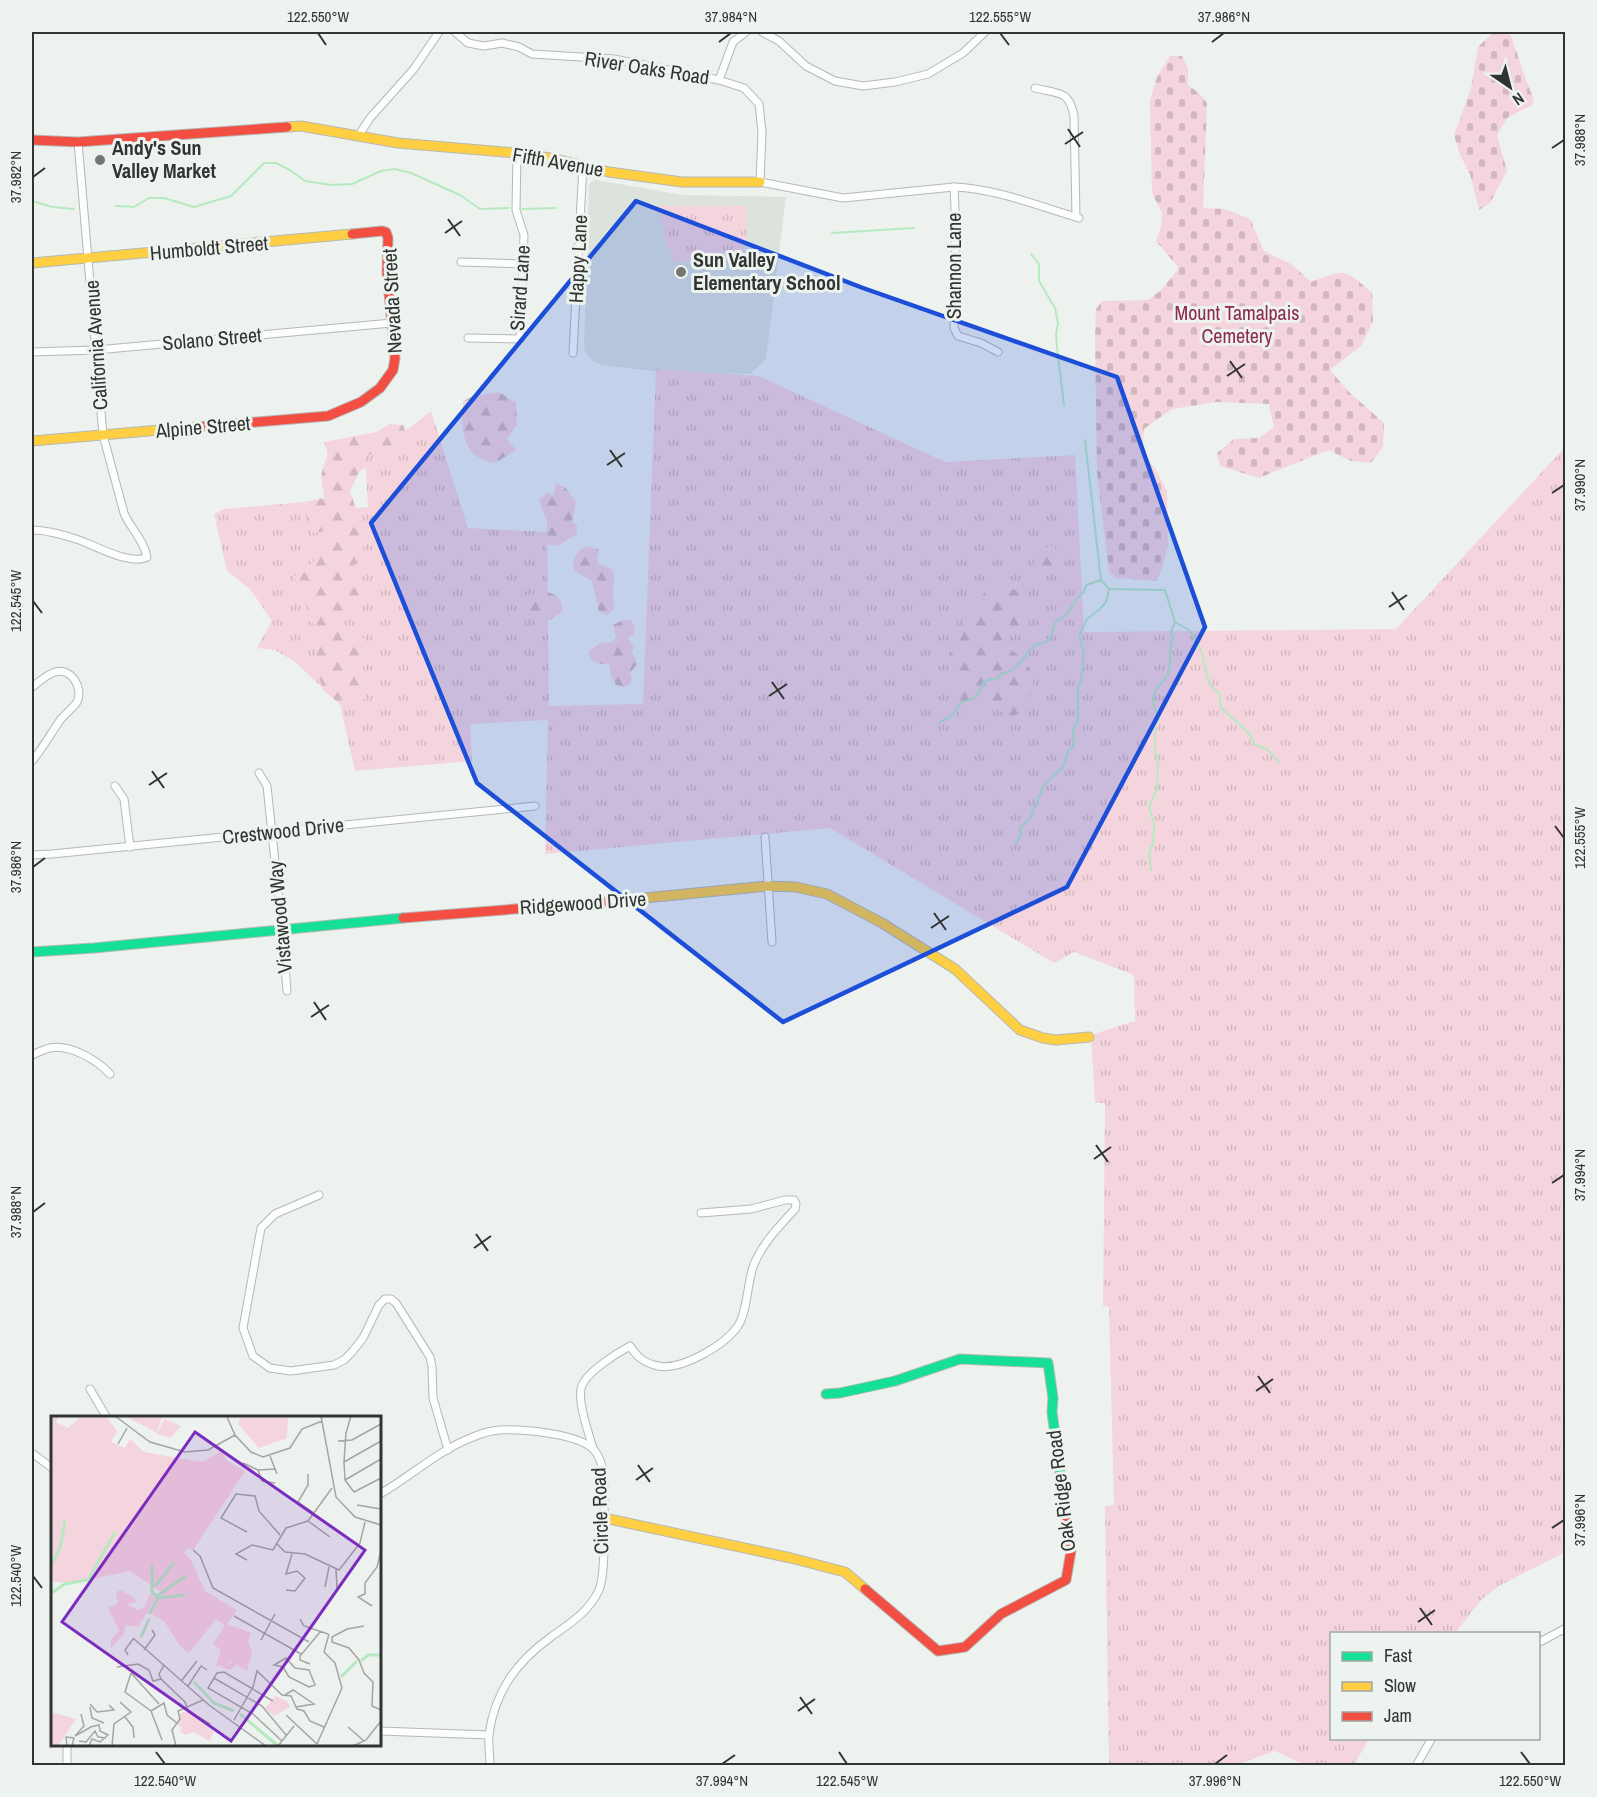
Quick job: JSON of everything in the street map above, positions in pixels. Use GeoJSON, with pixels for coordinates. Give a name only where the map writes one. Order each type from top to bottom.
{"type":"FeatureCollection","features":[{"type":"Feature","properties":{"kind":"street"},"geometry":{"type":"LineString","coordinates":[[359,135],[370,118],[413,70],[439,32]]}},
{"type":"Feature","properties":{"kind":"street","name":"River Oaks Road"},"geometry":{"type":"LineString","coordinates":[[455,32],[468,43],[484,46],[502,43],[519,47],[532,54],[614,59],[719,80],[744,88],[759,104],[762,132],[760,182]]}},
{"type":"Feature","properties":{"kind":"street"},"geometry":{"type":"LineString","coordinates":[[719,80],[733,42],[746,32]]}},
{"type":"Feature","properties":{"kind":"street"},"geometry":{"type":"LineString","coordinates":[[762,32],[779,41],[806,66],[835,81],[863,86],[895,82],[928,74],[963,54],[985,32]]}},
{"type":"Feature","properties":{"kind":"street","name":"Fifth Avenue"},"geometry":{"type":"LineString","coordinates":[[32,140],[78,142],[301,126],[398,143],[517,153],[609,172],[681,182],[760,182],[843,198],[954,187],[969,188],[1023,199],[1077,218],[1074,116],[1071,103],[1064,96],[1035,88]]}},
{"type":"Feature","properties":{"kind":"street","name":"California Avenue"},"geometry":{"type":"LineString","coordinates":[[32,530],[62,535],[126,558],[141,560],[147,557],[124,513],[103,435],[78,142]]}},
{"type":"Feature","properties":{"kind":"street","name":"Sirard Lane"},"geometry":{"type":"LineString","coordinates":[[468,338],[520,339],[524,235],[515,203],[517,153]]}},
{"type":"Feature","properties":{"kind":"street","name":"Happy Lane"},"geometry":{"type":"LineString","coordinates":[[573,353],[583,165]]}},
{"type":"Feature","properties":{"kind":"street","name":"Shannon Lane"},"geometry":{"type":"LineString","coordinates":[[954,187],[956,231],[954,328],[958,336],[981,343],[998,352]]}},
{"type":"Feature","properties":{"kind":"street","name":"Humboldt Street"},"geometry":{"type":"LineString","coordinates":[[32,263],[386,232]]}},
{"type":"Feature","properties":{"kind":"street","name":"Nevada Street"},"geometry":{"type":"LineString","coordinates":[[370,396],[382,385],[394,366],[386,232]]}},
{"type":"Feature","properties":{"kind":"street"},"geometry":{"type":"LineString","coordinates":[[461,262],[522,264]]}},
{"type":"Feature","properties":{"kind":"street","name":"Solano Street"},"geometry":{"type":"LineString","coordinates":[[32,352],[96,350],[392,323]]}},
{"type":"Feature","properties":{"kind":"street","name":"Alpine Street"},"geometry":{"type":"LineString","coordinates":[[32,441],[328,416],[355,406],[370,396]]}},
{"type":"Feature","properties":{"kind":"street"},"geometry":{"type":"LineString","coordinates":[[32,687],[57,671],[66,672],[75,679],[79,689],[77,702],[63,717],[32,761]]}},
{"type":"Feature","properties":{"kind":"street","name":"Vistawood Way"},"geometry":{"type":"LineString","coordinates":[[259,773],[267,786],[282,928],[286,991]]}},
{"type":"Feature","properties":{"kind":"street"},"geometry":{"type":"LineString","coordinates":[[115,786],[124,799],[130,847]]}},
{"type":"Feature","properties":{"kind":"street","name":"Crestwood Drive"},"geometry":{"type":"LineString","coordinates":[[32,855],[535,806]]}},
{"type":"Feature","properties":{"kind":"street"},"geometry":{"type":"LineString","coordinates":[[765,837],[772,942]]}},
{"type":"Feature","properties":{"kind":"street","name":"Ridgewood Drive"},"geometry":{"type":"LineString","coordinates":[[32,952],[460,912],[636,900],[768,886],[796,887],[827,894],[882,923],[955,969],[1020,1030],[1056,1040],[1089,1036]]}},
{"type":"Feature","properties":{"kind":"street"},"geometry":{"type":"LineString","coordinates":[[32,1055],[49,1048],[64,1048],[102,1065],[110,1074]]}},
{"type":"Feature","properties":{"kind":"street"},"geometry":{"type":"LineString","coordinates":[[319,1195],[275,1214],[261,1228],[243,1328],[253,1356],[270,1368],[291,1371],[333,1365],[344,1360],[352,1352],[363,1338],[379,1305],[386,1299],[391,1299],[396,1303],[430,1357],[436,1412],[448,1450]]}},
{"type":"Feature","properties":{"kind":"street"},"geometry":{"type":"LineString","coordinates":[[593,1449],[581,1401],[580,1388],[585,1379],[630,1346],[638,1359],[660,1367],[683,1363],[706,1353],[734,1331],[740,1323],[754,1264],[764,1245],[795,1209],[796,1204],[794,1200],[785,1200],[751,1209],[702,1213]]}},
{"type":"Feature","properties":{"kind":"street","name":"Oak Ridge Road"},"geometry":{"type":"LineString","coordinates":[[604,1518],[791,1558],[845,1572],[938,1651],[965,1647],[1001,1614],[1066,1580],[1071,1551],[1052,1412],[1053,1398],[1048,1363],[960,1359],[895,1382],[826,1394]]}},
{"type":"Feature","properties":{"kind":"street"},"geometry":{"type":"LineString","coordinates":[[90,1389],[106,1416]]}},
{"type":"Feature","properties":{"kind":"street","name":"Circle Road"},"geometry":{"type":"LineString","coordinates":[[381,1493],[448,1450],[471,1438],[496,1430],[547,1434],[572,1439],[593,1449],[601,1464],[604,1480],[604,1518],[600,1587],[593,1602],[570,1624],[540,1645],[500,1692],[489,1735],[490,1766]]}},
{"type":"Feature","properties":{"kind":"street"},"geometry":{"type":"LineString","coordinates":[[32,1453],[51,1467]]}},
{"type":"Feature","properties":{"kind":"street"},"geometry":{"type":"LineString","coordinates":[[1540,1642],[1566,1628]]}},
{"type":"Feature","properties":{"kind":"street"},"geometry":{"type":"LineString","coordinates":[[381,1731],[489,1735]]}},
{"type":"Feature","properties":{"kind":"street"},"geometry":{"type":"LineString","coordinates":[[1416,1766],[1431,1740]]}},
{"type":"Feature","properties":{"kind":"street"},"geometry":{"type":"LineString","coordinates":[[67,1746],[67,1766]]}},
{"type":"Feature","properties":{"kind":"highlighted area"},"geometry":{"type":"Polygon","coordinates":[[[636,201],[863,288],[1117,377],[1205,627],[1067,887],[783,1022],[477,783],[371,523],[636,201]]]}},
{"type":"Feature","properties":{"kind":"shaded area","name":"Sun Valley Elementary School"},"geometry":{"type":"Polygon","coordinates":[[[596,180],[683,195],[786,197],[766,359],[750,374],[707,373],[706,377],[601,365],[593,361],[585,352],[589,185],[596,180]]]}},
{"type":"Feature","properties":{"kind":"green space"},"geometry":{"type":"Polygon","coordinates":[[[1494,32],[1510,34],[1534,99],[1532,105],[1507,118],[1497,135],[1507,171],[1490,203],[1479,210],[1470,174],[1460,155],[1454,135],[1471,88],[1478,47],[1494,32]]]}},
{"type":"Feature","properties":{"kind":"green space","name":"Mount Tamalpais Cemetery"},"geometry":{"type":"Polygon","coordinates":[[[1170,56],[1182,56],[1188,68],[1188,85],[1207,103],[1203,208],[1225,209],[1250,219],[1264,251],[1291,264],[1311,282],[1344,273],[1356,279],[1372,293],[1373,321],[1361,346],[1330,370],[1349,392],[1384,423],[1383,447],[1371,463],[1351,461],[1328,450],[1259,478],[1220,466],[1217,453],[1234,439],[1259,438],[1274,427],[1269,404],[1217,402],[1172,409],[1144,429],[1142,451],[1167,491],[1168,543],[1162,569],[1156,581],[1115,578],[1109,571],[1097,473],[1095,336],[1096,309],[1102,301],[1148,300],[1161,290],[1179,268],[1156,241],[1161,227],[1162,213],[1152,193],[1150,101],[1157,77],[1170,56]]]}},
{"type":"Feature","properties":{"kind":"green space"},"geometry":{"type":"Polygon","coordinates":[[[658,206],[746,206],[748,215],[745,252],[736,252],[736,260],[676,262],[670,256],[673,254],[667,247],[658,206]]]}},
{"type":"Feature","properties":{"kind":"green space"},"geometry":{"type":"Polygon","coordinates":[[[656,369],[759,376],[945,462],[1075,455],[1084,632],[1396,629],[1565,447],[1565,1552],[1499,1586],[1482,1599],[1456,1632],[1330,1632],[1330,1740],[1368,1740],[1354,1765],[1304,1765],[1275,1751],[1236,1765],[1109,1764],[1105,1506],[1114,1505],[1109,1307],[1103,1306],[1105,1103],[1095,1103],[1091,1035],[1135,1021],[1134,975],[1074,952],[1054,963],[830,828],[545,854],[548,720],[470,724],[472,761],[355,771],[340,704],[295,662],[275,650],[257,648],[272,621],[250,589],[227,571],[214,514],[224,509],[304,502],[306,512],[368,507],[365,450],[379,452],[431,411],[468,528],[547,532],[549,706],[643,704],[656,369]]]}},
{"type":"Feature","properties":{"kind":"green space"},"geometry":{"type":"Polygon","coordinates":[[[499,392],[516,403],[517,425],[507,439],[516,450],[495,463],[484,460],[469,449],[463,432],[462,411],[463,401],[473,396],[499,392]]]}},
{"type":"Feature","properties":{"kind":"green space"},"geometry":{"type":"Polygon","coordinates":[[[390,424],[403,425],[407,435],[387,449],[366,456],[367,467],[359,472],[350,491],[365,535],[362,539],[365,559],[354,565],[348,572],[353,580],[362,587],[348,617],[337,629],[345,637],[365,638],[369,646],[362,663],[368,688],[365,699],[340,704],[323,690],[317,671],[315,627],[294,577],[324,553],[330,540],[325,531],[311,533],[304,502],[324,498],[322,475],[327,455],[324,442],[376,432],[390,424]]]}},
{"type":"Feature","properties":{"kind":"green space"},"geometry":{"type":"Polygon","coordinates":[[[556,484],[565,487],[576,502],[572,522],[577,526],[577,534],[557,546],[544,544],[540,538],[547,531],[547,521],[539,500],[548,492],[553,496],[556,484]]]}},
{"type":"Feature","properties":{"kind":"green space"},"geometry":{"type":"Polygon","coordinates":[[[1054,545],[1056,550],[1050,574],[1040,576],[1033,570],[1034,561],[1042,551],[1054,545]]]}},
{"type":"Feature","properties":{"kind":"green space"},"geometry":{"type":"Polygon","coordinates":[[[589,546],[599,550],[597,559],[599,565],[610,568],[614,574],[614,609],[607,615],[599,612],[592,581],[573,570],[576,554],[589,546]]]}},
{"type":"Feature","properties":{"kind":"green space"},"geometry":{"type":"Polygon","coordinates":[[[1001,586],[1023,592],[1025,610],[1022,621],[1001,641],[1028,665],[1034,688],[1024,702],[1022,713],[1010,717],[993,707],[974,703],[967,718],[957,712],[957,692],[949,669],[949,653],[960,639],[964,619],[985,592],[1001,586]]]}},
{"type":"Feature","properties":{"kind":"green space"},"geometry":{"type":"Polygon","coordinates":[[[546,592],[558,598],[563,611],[548,621],[542,615],[528,619],[517,608],[519,596],[546,592]]]}},
{"type":"Feature","properties":{"kind":"green space"},"geometry":{"type":"Polygon","coordinates":[[[623,620],[631,620],[635,627],[633,634],[628,638],[634,648],[632,652],[637,664],[630,673],[632,679],[629,685],[623,687],[616,685],[609,664],[600,664],[591,660],[589,652],[600,643],[613,642],[616,636],[613,625],[623,620]]]}},
{"type":"Feature","properties":{"kind":"waterway"},"geometry":{"type":"LineString","coordinates":[[116,206],[134,207],[149,198],[164,198],[194,207],[231,196],[264,163],[276,163],[305,181],[332,185],[352,184],[381,171],[395,169],[411,173],[460,195],[480,209],[509,208]]}},
{"type":"Feature","properties":{"kind":"waterway"},"geometry":{"type":"LineString","coordinates":[[32,201],[52,207],[74,209]]}},
{"type":"Feature","properties":{"kind":"waterway"},"geometry":{"type":"LineString","coordinates":[[522,209],[556,208]]}},
{"type":"Feature","properties":{"kind":"waterway"},"geometry":{"type":"LineString","coordinates":[[832,233],[914,228]]}},
{"type":"Feature","properties":{"kind":"waterway"},"geometry":{"type":"LineString","coordinates":[[1031,254],[1039,264],[1039,281],[1055,308],[1064,405]]}},
{"type":"Feature","properties":{"kind":"waterway"},"geometry":{"type":"LineString","coordinates":[[1085,440],[1101,580],[1109,589],[1165,590],[1175,622],[1190,631],[1202,653],[1209,684],[1219,693],[1221,708],[1249,733],[1254,744],[1268,750],[1279,762]]}},
{"type":"Feature","properties":{"kind":"waterway"},"geometry":{"type":"LineString","coordinates":[[940,722],[951,716],[962,702],[976,696],[984,682],[991,679],[996,680],[1002,673],[1011,670],[1019,663],[1033,647],[1047,641],[1056,622],[1067,614],[1084,592],[1086,585],[1101,580]]}},
{"type":"Feature","properties":{"kind":"waterway"},"geometry":{"type":"LineString","coordinates":[[1015,845],[1021,835],[1020,827],[1030,819],[1044,785],[1063,767],[1068,751],[1074,746],[1073,730],[1078,722],[1078,687],[1081,681],[1084,653],[1079,636],[1087,619],[1106,602],[1109,589]]}},
{"type":"Feature","properties":{"kind":"waterway"},"geometry":{"type":"LineString","coordinates":[[1151,870],[1149,853],[1153,844],[1154,824],[1149,807],[1157,789],[1155,725],[1159,719],[1154,707],[1153,696],[1169,671],[1170,648],[1173,639],[1171,631],[1175,622]]}},
{"type":"Feature","properties":{"kind":"traffic: fast"},"geometry":{"type":"LineString","coordinates":[[32,952],[403,918]]}},
{"type":"Feature","properties":{"kind":"traffic: fast"},"geometry":{"type":"LineString","coordinates":[[826,1394],[895,1381],[960,1359],[1048,1363],[1064,1502]]}},
{"type":"Feature","properties":{"kind":"traffic: slow"},"geometry":{"type":"LineString","coordinates":[[287,127],[301,126],[398,143],[517,153],[556,159],[609,172],[682,182],[760,182]]}},
{"type":"Feature","properties":{"kind":"traffic: slow"},"geometry":{"type":"LineString","coordinates":[[32,263],[352,234]]}},
{"type":"Feature","properties":{"kind":"traffic: slow"},"geometry":{"type":"LineString","coordinates":[[32,441],[172,429]]}},
{"type":"Feature","properties":{"kind":"traffic: slow"},"geometry":{"type":"LineString","coordinates":[[603,902],[768,886],[796,887],[827,894],[882,923],[955,969],[1020,1030],[1056,1040],[1089,1037]]}},
{"type":"Feature","properties":{"kind":"traffic: slow"},"geometry":{"type":"LineString","coordinates":[[604,1518],[791,1558],[845,1572],[865,1589]]}},
{"type":"Feature","properties":{"kind":"traffic: jam"},"geometry":{"type":"LineString","coordinates":[[32,140],[78,142],[287,127]]}},
{"type":"Feature","properties":{"kind":"traffic: jam"},"geometry":{"type":"LineString","coordinates":[[172,429],[328,416],[361,402],[380,388],[393,370],[395,358],[387,272],[388,238],[386,232],[382,231],[352,234]]}},
{"type":"Feature","properties":{"kind":"traffic: jam"},"geometry":{"type":"LineString","coordinates":[[403,918],[603,902]]}},
{"type":"Feature","properties":{"kind":"traffic: jam"},"geometry":{"type":"LineString","coordinates":[[865,1589],[938,1651],[965,1647],[1001,1614],[1066,1580],[1071,1551],[1064,1502]]}},
{"type":"Feature","properties":{"kind":"place","name":"Andy's Sun Valley Market"},"geometry":{"type":"Point","coordinates":[100,160]}},
{"type":"Feature","properties":{"kind":"place","name":"Sun Valley Elementary School"},"geometry":{"type":"Point","coordinates":[681,272]}}]}
